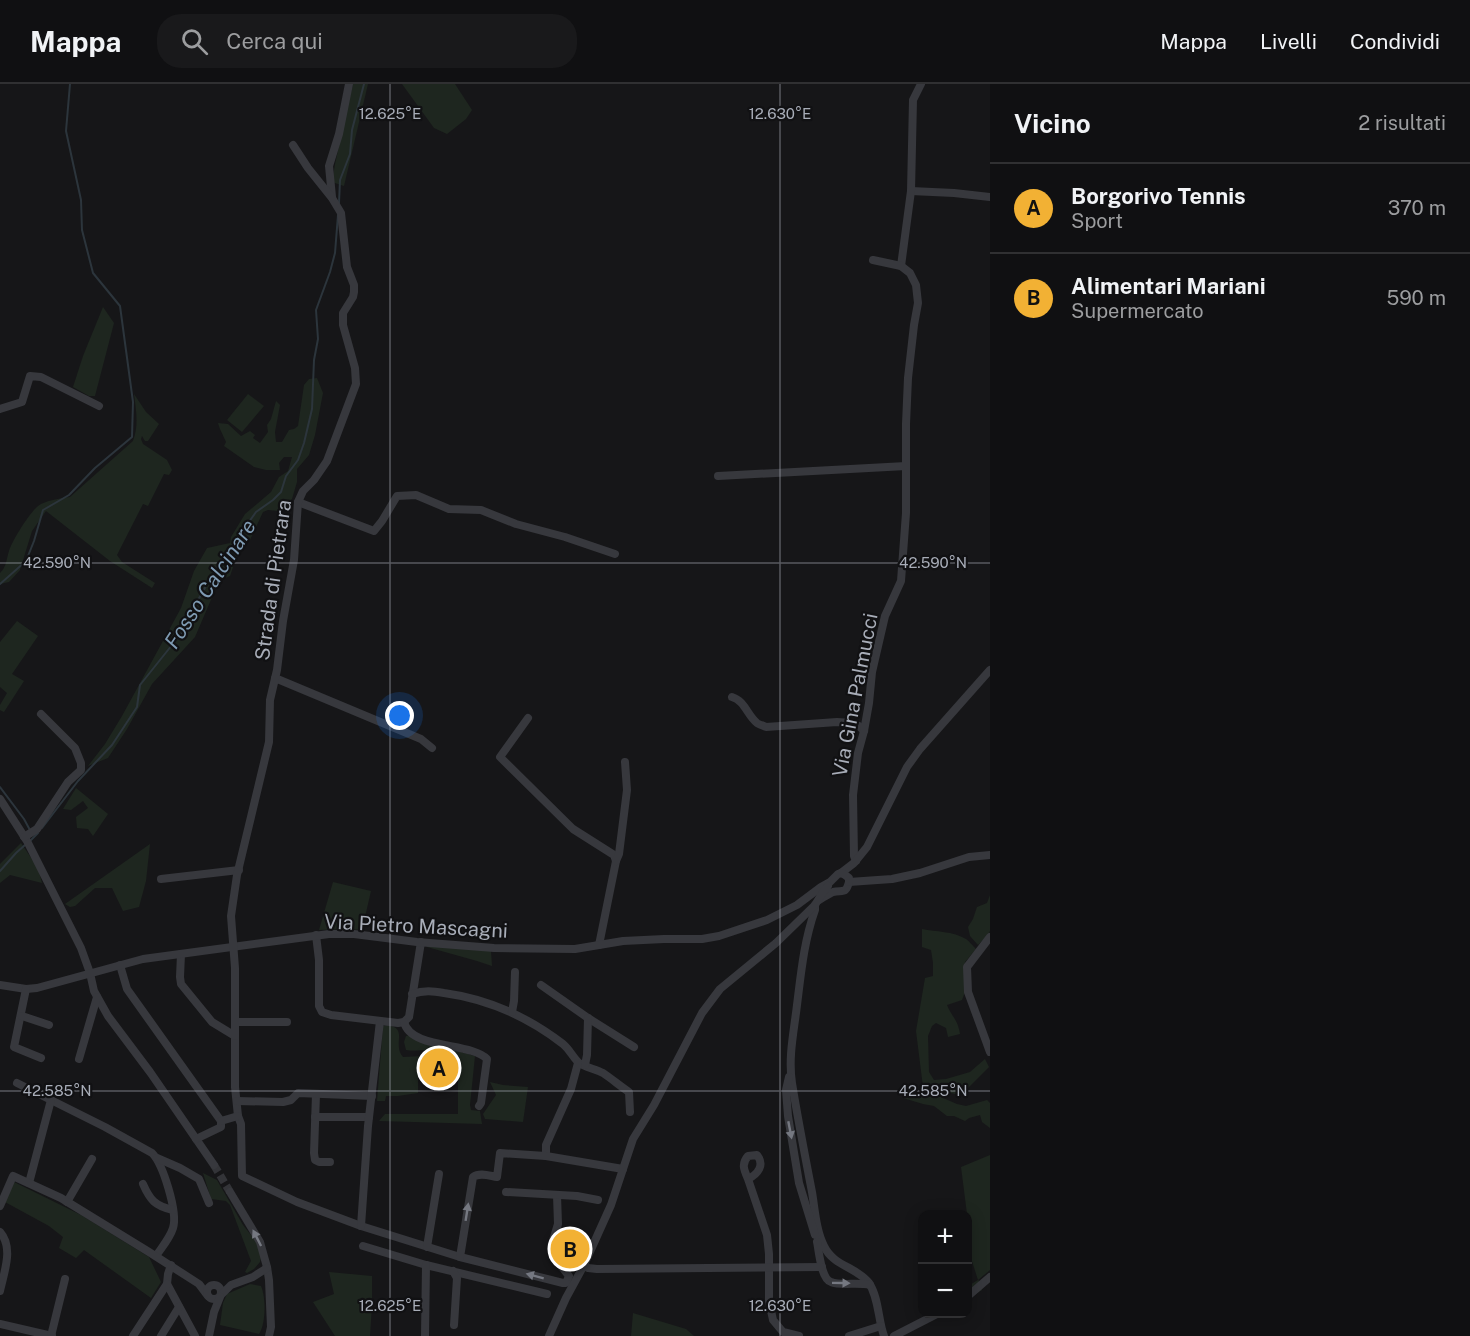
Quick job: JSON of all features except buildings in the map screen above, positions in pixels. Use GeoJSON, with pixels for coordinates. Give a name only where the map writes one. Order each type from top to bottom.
{"type":"FeatureCollection","features":[{"type":"Feature","properties":{"kind":"street","name":"Strada di Pietrara"},"geometry":{"type":"LineString","coordinates":[[332,198],[329,166],[339,134],[349,84]]}},
{"type":"Feature","properties":{"kind":"street"},"geometry":{"type":"LineString","coordinates":[[873,260],[901,266],[911,191],[913,100],[921,84]]}},
{"type":"Feature","properties":{"kind":"street","name":"Strada di Pietrara"},"geometry":{"type":"LineString","coordinates":[[293,145],[341,213],[347,267],[354,285],[353,297],[343,313],[343,325],[356,368],[356,384],[327,461],[303,491],[298,502],[294,560],[270,700],[269,742],[239,870],[231,916],[235,968],[235,1087],[241,1124],[242,1176],[297,1202],[361,1226]]}},
{"type":"Feature","properties":{"kind":"street"},"geometry":{"type":"LineString","coordinates":[[911,191],[990,197]]}},
{"type":"Feature","properties":{"kind":"street","name":"Via Gina Palmucci"},"geometry":{"type":"LineString","coordinates":[[855,862],[853,795],[858,753],[869,703],[872,672],[885,616],[901,581],[906,513],[908,378],[918,303],[916,285],[910,273],[901,266]]}},
{"type":"Feature","properties":{"kind":"street"},"geometry":{"type":"LineString","coordinates":[[0,409],[22,402],[30,376],[41,377],[99,406]]}},
{"type":"Feature","properties":{"kind":"street"},"geometry":{"type":"LineString","coordinates":[[718,476],[906,466]]}},
{"type":"Feature","properties":{"kind":"street"},"geometry":{"type":"LineString","coordinates":[[298,502],[374,531],[396,496],[416,495],[449,509],[481,510],[516,524],[615,554]]}},
{"type":"Feature","properties":{"kind":"street"},"geometry":{"type":"LineString","coordinates":[[827,889],[844,890],[847,888],[846,878],[867,847],[907,767],[920,749],[990,670]]}},
{"type":"Feature","properties":{"kind":"street"},"geometry":{"type":"LineString","coordinates":[[275,678],[421,739],[432,748]]}},
{"type":"Feature","properties":{"kind":"street"},"geometry":{"type":"LineString","coordinates":[[732,697],[740,701],[757,724],[766,727],[837,722],[851,723],[864,731]]}},
{"type":"Feature","properties":{"kind":"street"},"geometry":{"type":"LineString","coordinates":[[24,837],[37,829],[68,782],[81,770],[81,763],[75,748],[41,714]]}},
{"type":"Feature","properties":{"kind":"street"},"geometry":{"type":"LineString","coordinates":[[528,718],[500,757],[573,829],[614,855],[616,861]]}},
{"type":"Feature","properties":{"kind":"street"},"geometry":{"type":"LineString","coordinates":[[599,945],[619,854],[627,790],[625,762]]}},
{"type":"Feature","properties":{"kind":"street"},"geometry":{"type":"LineString","coordinates":[[0,799],[24,837],[81,948],[94,991],[108,1016],[214,1164]]}},
{"type":"Feature","properties":{"kind":"street"},"geometry":{"type":"LineString","coordinates":[[549,1336],[611,1205],[633,1138],[654,1105],[702,1013],[720,989],[776,943],[817,903],[836,876],[892,879],[920,873],[969,857],[990,855]]}},
{"type":"Feature","properties":{"kind":"street"},"geometry":{"type":"LineString","coordinates":[[161,879],[239,870]]}},
{"type":"Feature","properties":{"kind":"street","name":"Via Pietro Mascagni"},"geometry":{"type":"LineString","coordinates":[[0,985],[26,989],[43,987],[143,959],[316,935],[354,934],[494,948],[575,949],[623,941],[702,939],[719,936],[767,920],[827,889]]}},
{"type":"Feature","properties":{"kind":"street"},"geometry":{"type":"LineString","coordinates":[[817,903],[801,964],[790,1072],[786,1090],[788,1116],[799,1183],[825,1278],[832,1283],[870,1285]]}},
{"type":"Feature","properties":{"kind":"street"},"geometry":{"type":"LineString","coordinates":[[316,935],[322,1012],[398,1023],[410,1017],[421,942]]}},
{"type":"Feature","properties":{"kind":"street"},"geometry":{"type":"LineString","coordinates":[[990,937],[967,967],[969,992],[990,1052]]}},
{"type":"Feature","properties":{"kind":"street"},"geometry":{"type":"LineString","coordinates":[[181,954],[182,984],[212,1022],[235,1036]]}},
{"type":"Feature","properties":{"kind":"street"},"geometry":{"type":"LineString","coordinates":[[120,965],[127,989],[221,1121],[221,1127],[196,1139]]}},
{"type":"Feature","properties":{"kind":"street"},"geometry":{"type":"LineString","coordinates":[[512,1012],[515,972]]}},
{"type":"Feature","properties":{"kind":"street"},"geometry":{"type":"LineString","coordinates":[[541,985],[634,1047]]}},
{"type":"Feature","properties":{"kind":"street"},"geometry":{"type":"LineString","coordinates":[[26,989],[14,1047],[41,1058]]}},
{"type":"Feature","properties":{"kind":"street"},"geometry":{"type":"LineString","coordinates":[[412,993],[429,991],[460,995],[512,1012],[563,1045],[582,1064],[601,1072],[629,1092],[630,1112]]}},
{"type":"Feature","properties":{"kind":"street"},"geometry":{"type":"LineString","coordinates":[[79,1059],[97,997]]}},
{"type":"Feature","properties":{"kind":"street"},"geometry":{"type":"LineString","coordinates":[[22,1016],[49,1025]]}},
{"type":"Feature","properties":{"kind":"street"},"geometry":{"type":"LineString","coordinates":[[546,1156],[546,1145],[587,1055],[588,1018]]}},
{"type":"Feature","properties":{"kind":"street"},"geometry":{"type":"LineString","coordinates":[[380,1021],[369,1118],[361,1226],[460,1257],[557,1282],[566,1282],[569,1276],[555,1258],[551,1247],[558,1224],[557,1195]]}},
{"type":"Feature","properties":{"kind":"street"},"geometry":{"type":"LineString","coordinates":[[235,1022],[287,1022]]}},
{"type":"Feature","properties":{"kind":"street"},"geometry":{"type":"LineString","coordinates":[[404,1022],[406,1028],[415,1036],[449,1047],[483,1054],[487,1059],[479,1106]]}},
{"type":"Feature","properties":{"kind":"street"},"geometry":{"type":"LineString","coordinates":[[790,1072],[820,1236],[830,1256],[861,1275],[870,1285],[884,1336]]}},
{"type":"Feature","properties":{"kind":"street"},"geometry":{"type":"LineString","coordinates":[[17,1083],[105,1127],[157,1158],[199,1179],[209,1203]]}},
{"type":"Feature","properties":{"kind":"street"},"geometry":{"type":"LineString","coordinates":[[237,1101],[284,1102],[291,1100],[298,1093],[372,1096]]}},
{"type":"Feature","properties":{"kind":"street"},"geometry":{"type":"LineString","coordinates":[[316,1094],[315,1161],[330,1162]]}},
{"type":"Feature","properties":{"kind":"street"},"geometry":{"type":"LineString","coordinates":[[29,1183],[51,1100]]}},
{"type":"Feature","properties":{"kind":"street"},"geometry":{"type":"LineString","coordinates":[[221,1121],[238,1116]]}},
{"type":"Feature","properties":{"kind":"street"},"geometry":{"type":"LineString","coordinates":[[315,1117],[369,1118]]}},
{"type":"Feature","properties":{"kind":"street"},"geometry":{"type":"LineString","coordinates":[[460,1257],[473,1177],[482,1175],[497,1177],[500,1153],[546,1156],[623,1169]]}},
{"type":"Feature","properties":{"kind":"street"},"geometry":{"type":"LineString","coordinates":[[153,1254],[173,1228],[175,1219],[170,1193],[157,1158]]}},
{"type":"Feature","properties":{"kind":"street"},"geometry":{"type":"LineString","coordinates":[[68,1202],[92,1159]]}},
{"type":"Feature","properties":{"kind":"street"},"geometry":{"type":"LineString","coordinates":[[427,1247],[439,1174]]}},
{"type":"Feature","properties":{"kind":"street"},"geometry":{"type":"LineString","coordinates":[[0,1206],[13,1176],[68,1202],[171,1265],[199,1284],[209,1298],[216,1300],[231,1285]]}},
{"type":"Feature","properties":{"kind":"street"},"geometry":{"type":"LineString","coordinates":[[748,1179],[767,1235],[769,1300],[773,1320],[783,1332],[799,1336]]}},
{"type":"Feature","properties":{"kind":"street"},"geometry":{"type":"LineString","coordinates":[[143,1184],[151,1200],[163,1208],[173,1210]]}},
{"type":"Feature","properties":{"kind":"street"},"geometry":{"type":"LineString","coordinates":[[230,1192],[260,1242],[268,1272],[271,1327],[269,1336]]}},
{"type":"Feature","properties":{"kind":"street"},"geometry":{"type":"LineString","coordinates":[[506,1192],[577,1196],[598,1200]]}},
{"type":"Feature","properties":{"kind":"street"},"geometry":{"type":"LineString","coordinates":[[0,1232],[8,1251],[0,1291]]}},
{"type":"Feature","properties":{"kind":"street"},"geometry":{"type":"LineString","coordinates":[[817,1242],[825,1248]]}},
{"type":"Feature","properties":{"kind":"street"},"geometry":{"type":"LineString","coordinates":[[363,1246],[547,1294]]}},
{"type":"Feature","properties":{"kind":"street"},"geometry":{"type":"LineString","coordinates":[[555,1254],[578,1275]]}},
{"type":"Feature","properties":{"kind":"street"},"geometry":{"type":"LineString","coordinates":[[425,1336],[426,1264]]}},
{"type":"Feature","properties":{"kind":"street"},"geometry":{"type":"LineString","coordinates":[[133,1336],[167,1284],[171,1265]]}},
{"type":"Feature","properties":{"kind":"street"},"geometry":{"type":"LineString","coordinates":[[584,1265],[597,1269],[822,1267]]}},
{"type":"Feature","properties":{"kind":"street"},"geometry":{"type":"LineString","coordinates":[[453,1271],[457,1278],[454,1325]]}},
{"type":"Feature","properties":{"kind":"street"},"geometry":{"type":"LineString","coordinates":[[199,1284],[231,1285],[253,1277],[263,1278],[268,1272]]}},
{"type":"Feature","properties":{"kind":"street"},"geometry":{"type":"LineString","coordinates":[[972,1293],[990,1277]]}},
{"type":"Feature","properties":{"kind":"street"},"geometry":{"type":"LineString","coordinates":[[0,1324],[51,1336],[65,1279]]}},
{"type":"Feature","properties":{"kind":"street"},"geometry":{"type":"LineString","coordinates":[[167,1284],[195,1336]]}},
{"type":"Feature","properties":{"kind":"street"},"geometry":{"type":"LineString","coordinates":[[208,1336],[222,1291],[214,1286]]}},
{"type":"Feature","properties":{"kind":"street"},"geometry":{"type":"LineString","coordinates":[[214,1286],[207,1290],[214,1315]]}},
{"type":"Feature","properties":{"kind":"street"},"geometry":{"type":"LineString","coordinates":[[161,1336],[179,1307]]}},
{"type":"Feature","properties":{"kind":"street"},"geometry":{"type":"LineString","coordinates":[[894,1336],[929,1318]]}},
{"type":"Feature","properties":{"kind":"street"},"geometry":{"type":"LineString","coordinates":[[849,1336],[881,1326]]}},
{"type":"Feature","properties":{"kind":"shaded area"},"geometry":{"type":"Polygon","coordinates":[[[353,84],[368,84],[344,186],[332,182],[353,84]]]}},
{"type":"Feature","properties":{"kind":"shaded area"},"geometry":{"type":"Polygon","coordinates":[[[402,84],[455,84],[472,110],[466,119],[447,134],[434,128],[402,84]]]}},
{"type":"Feature","properties":{"kind":"shaded area"},"geometry":{"type":"Polygon","coordinates":[[[103,307],[114,323],[95,396],[89,396],[73,387],[103,307]]]}},
{"type":"Feature","properties":{"kind":"shaded area"},"geometry":{"type":"Polygon","coordinates":[[[317,378],[323,393],[315,435],[309,455],[297,469],[297,482],[292,499],[278,511],[263,512],[250,540],[243,546],[235,561],[230,576],[219,581],[195,637],[152,684],[108,758],[88,766],[122,716],[181,608],[194,571],[207,548],[230,543],[231,537],[245,514],[271,492],[279,477],[288,471],[292,457],[284,457],[279,463],[280,470],[254,467],[224,446],[226,442],[218,423],[228,424],[241,436],[250,431],[255,435],[253,438],[260,443],[268,432],[267,425],[276,401],[280,405],[275,432],[276,442],[282,442],[289,430],[298,426],[304,385],[309,379],[317,378]]]}},
{"type":"Feature","properties":{"kind":"shaded area"},"geometry":{"type":"Polygon","coordinates":[[[134,394],[146,412],[159,424],[148,441],[145,441],[142,436],[143,444],[167,460],[172,470],[169,475],[164,474],[148,506],[143,504],[117,555],[122,562],[155,583],[152,588],[110,561],[46,511],[32,531],[20,570],[9,582],[0,584],[0,573],[11,546],[37,507],[55,499],[70,497],[133,441],[136,423],[134,394]]]}},
{"type":"Feature","properties":{"kind":"shaded area"},"geometry":{"type":"Polygon","coordinates":[[[248,394],[264,406],[242,432],[227,420],[248,394]]]}},
{"type":"Feature","properties":{"kind":"shaded area"},"geometry":{"type":"Polygon","coordinates":[[[17,621],[38,636],[12,674],[24,681],[4,712],[0,710],[0,705],[7,693],[0,687],[0,642],[17,621]]]}},
{"type":"Feature","properties":{"kind":"shaded area"},"geometry":{"type":"Polygon","coordinates":[[[76,788],[108,814],[93,836],[88,829],[77,828],[76,817],[88,808],[83,801],[71,810],[63,809],[76,788]]]}},
{"type":"Feature","properties":{"kind":"shaded area"},"geometry":{"type":"Polygon","coordinates":[[[21,843],[38,868],[42,883],[10,875],[0,883],[0,864],[21,843]]]}},
{"type":"Feature","properties":{"kind":"shaded area"},"geometry":{"type":"Polygon","coordinates":[[[150,844],[146,881],[139,907],[123,911],[112,888],[95,888],[75,906],[70,907],[65,904],[150,844]]]}},
{"type":"Feature","properties":{"kind":"shaded area"},"geometry":{"type":"Polygon","coordinates":[[[333,882],[371,891],[362,930],[319,930],[333,882]]]}},
{"type":"Feature","properties":{"kind":"shaded area"},"geometry":{"type":"Polygon","coordinates":[[[990,895],[990,931],[978,945],[970,936],[968,927],[977,907],[987,903],[990,895]]]}},
{"type":"Feature","properties":{"kind":"shaded area"},"geometry":{"type":"Polygon","coordinates":[[[922,929],[961,936],[976,949],[965,962],[965,992],[962,1000],[947,1005],[960,1034],[948,1037],[946,1028],[936,1023],[932,1026],[928,1036],[929,1072],[934,1080],[946,1079],[970,1072],[985,1059],[989,1067],[967,1089],[955,1094],[932,1087],[934,1094],[957,1104],[966,1106],[987,1100],[990,1103],[990,1128],[982,1122],[980,1115],[965,1121],[954,1116],[947,1116],[934,1106],[903,1098],[908,1092],[924,1095],[916,1031],[925,978],[933,976],[933,963],[931,950],[922,947],[922,929]]]}},
{"type":"Feature","properties":{"kind":"shaded area"},"geometry":{"type":"Polygon","coordinates":[[[427,945],[491,951],[492,966],[427,947],[427,945]]]}},
{"type":"Feature","properties":{"kind":"shaded area"},"geometry":{"type":"Polygon","coordinates":[[[387,1025],[397,1029],[399,1033],[399,1047],[403,1057],[423,1056],[418,1061],[418,1093],[386,1096],[385,1101],[377,1101],[383,1026],[387,1025]]]}},
{"type":"Feature","properties":{"kind":"shaded area"},"geometry":{"type":"Polygon","coordinates":[[[410,1035],[432,1044],[475,1056],[470,1105],[471,1110],[480,1111],[482,1124],[379,1121],[385,1114],[458,1114],[458,1060],[450,1060],[437,1050],[406,1050],[404,1042],[406,1036],[410,1035]]]}},
{"type":"Feature","properties":{"kind":"shaded area"},"geometry":{"type":"Polygon","coordinates":[[[421,1061],[456,1062],[456,1075],[421,1074],[421,1061]]]}},
{"type":"Feature","properties":{"kind":"shaded area"},"geometry":{"type":"Polygon","coordinates":[[[490,1082],[528,1087],[523,1122],[485,1119],[483,1114],[496,1095],[490,1082]]]}},
{"type":"Feature","properties":{"kind":"shaded area"},"geometry":{"type":"Polygon","coordinates":[[[990,1155],[990,1270],[978,1280],[972,1261],[972,1210],[966,1210],[961,1167],[990,1155]]]}},
{"type":"Feature","properties":{"kind":"shaded area"},"geometry":{"type":"Polygon","coordinates":[[[203,1173],[217,1180],[243,1225],[259,1245],[260,1262],[247,1273],[245,1272],[251,1261],[230,1205],[226,1201],[211,1199],[203,1173]]]}},
{"type":"Feature","properties":{"kind":"shaded area"},"geometry":{"type":"Polygon","coordinates":[[[14,1182],[81,1215],[149,1257],[161,1282],[151,1298],[84,1250],[76,1258],[59,1248],[63,1237],[49,1226],[5,1202],[14,1182]]]}},
{"type":"Feature","properties":{"kind":"shaded area"},"geometry":{"type":"Polygon","coordinates":[[[329,1272],[372,1276],[370,1336],[335,1336],[313,1302],[334,1294],[329,1272]]]}},
{"type":"Feature","properties":{"kind":"shaded area"},"geometry":{"type":"Polygon","coordinates":[[[978,1280],[984,1284],[981,1287],[982,1290],[972,1296],[972,1284],[978,1280]]]}},
{"type":"Feature","properties":{"kind":"shaded area"},"geometry":{"type":"Polygon","coordinates":[[[250,1284],[261,1286],[264,1297],[264,1317],[259,1334],[220,1325],[223,1303],[227,1294],[250,1284]]]}},
{"type":"Feature","properties":{"kind":"shaded area"},"geometry":{"type":"Polygon","coordinates":[[[633,1313],[686,1329],[694,1336],[631,1336],[633,1313]]]}},
{"type":"Feature","properties":{"kind":"waterway"},"geometry":{"type":"LineString","coordinates":[[0,584],[26,561],[43,510],[69,495],[95,468],[132,437],[133,402],[120,306],[93,273],[82,230],[81,200],[66,131],[70,84]]}},
{"type":"Feature","properties":{"kind":"waterway","name":"Fosso Calcinare"},"geometry":{"type":"LineString","coordinates":[[339,203],[340,180],[350,154],[352,130],[364,84]]}},
{"type":"Feature","properties":{"kind":"waterway","name":"Fosso Calcinare"},"geometry":{"type":"LineString","coordinates":[[42,828],[78,781],[112,745],[137,707],[140,685],[184,630],[218,565],[256,512],[281,492],[286,476],[298,460],[312,409],[314,360],[318,339],[316,310],[335,253],[338,215]]}},
{"type":"Feature","properties":{"kind":"waterway"},"geometry":{"type":"LineString","coordinates":[[0,787],[31,832]]}},
{"type":"Feature","properties":{"kind":"waterway","name":"Fosso Calcinare"},"geometry":{"type":"LineString","coordinates":[[30,841],[38,833]]}},
{"type":"Feature","properties":{"kind":"waterway","name":"Fosso Calcinare"},"geometry":{"type":"LineString","coordinates":[[0,871],[25,845]]}},
{"type":"Feature","properties":{"kind":"tunnel"},"geometry":{"type":"LineString","coordinates":[[214,1165],[230,1192]]}},
{"type":"Feature","properties":{"kind":"place","name":"Borgorivo Tennis"},"geometry":{"type":"Point","coordinates":[439,1068]}},
{"type":"Feature","properties":{"kind":"place","name":"Alimentari Mariani"},"geometry":{"type":"Point","coordinates":[570,1249]}}]}
